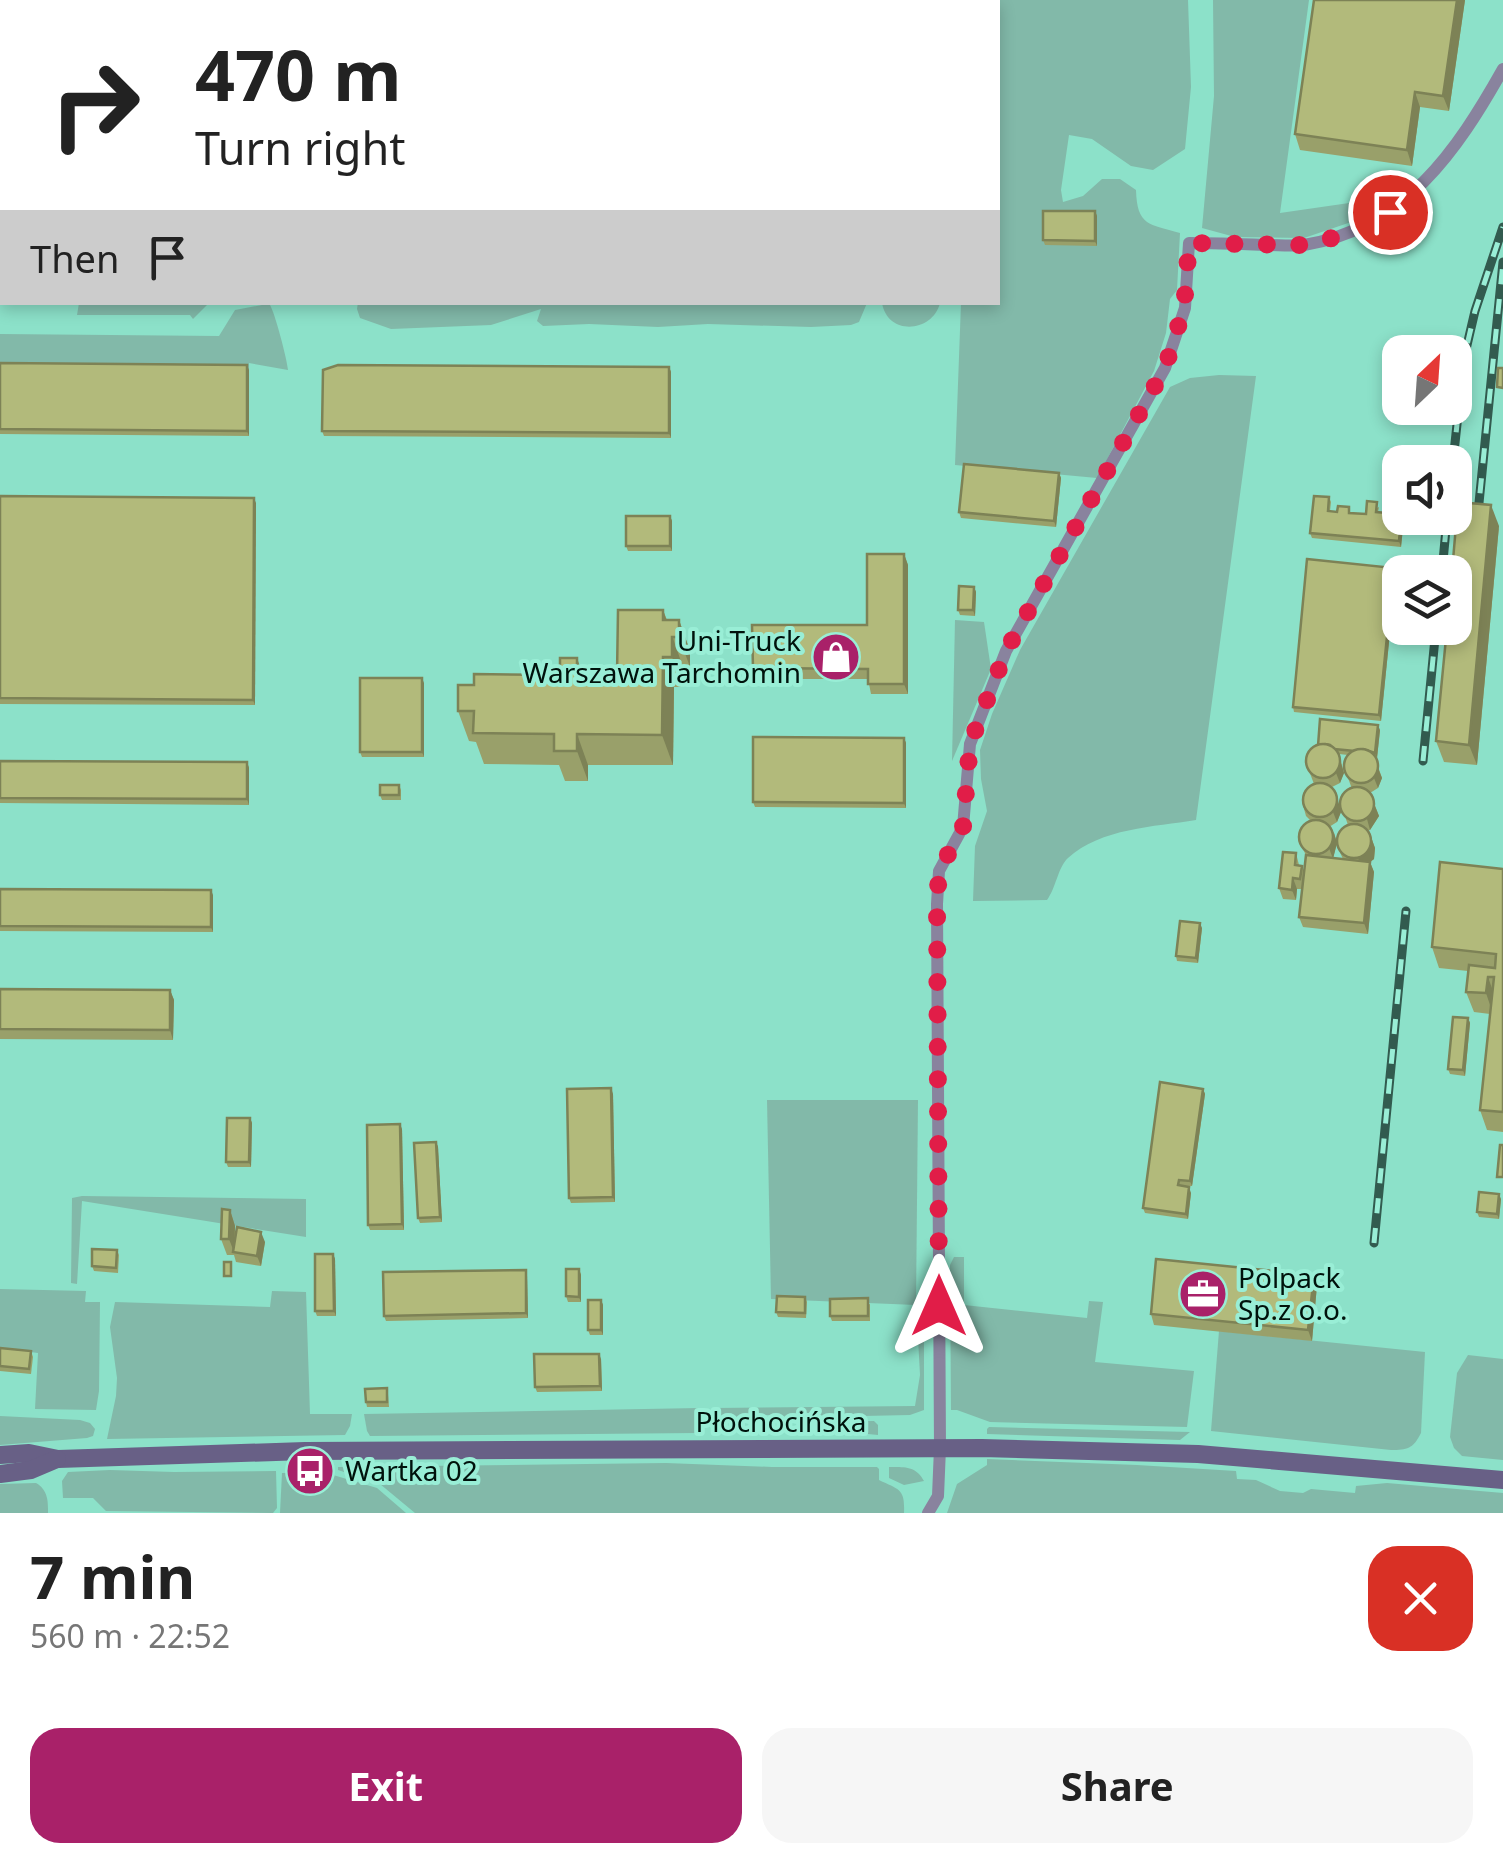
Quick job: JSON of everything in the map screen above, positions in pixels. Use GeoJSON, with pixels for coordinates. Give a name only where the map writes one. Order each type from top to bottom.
{"type":"FeatureCollection","features":[{"type":"Feature","properties":{"kind":"main road","name":"Płochocińska"},"geometry":{"type":"LineString","coordinates":[[0,1455],[29,1453],[58,1459],[305,1451],[940,1448],[1198,1454],[1503,1480]]}},
{"type":"Feature","properties":{"kind":"main road","name":"Płochocińska"},"geometry":{"type":"LineString","coordinates":[[0,1474],[24,1472],[58,1459]]}},
{"type":"Feature","properties":{"kind":"street"},"geometry":{"type":"LineString","coordinates":[[928,1513],[938,1496],[940,1448],[939,871],[963,827],[970,744],[1006,651],[1165,368],[1184,308],[1189,243],[1301,245],[1350,234],[1390,212],[1423,185],[1478,115],[1503,69]]}},
{"type":"Feature","properties":{"kind":"shaded area"},"geometry":{"type":"Polygon","coordinates":[[[1000,0],[1188,0],[1191,87],[1185,149],[1153,170],[1131,166],[1092,139],[1069,135],[1061,190],[1063,202],[1083,196],[1102,179],[1120,179],[1136,190],[1139,211],[1147,222],[1180,233],[1177,290],[1170,299],[1166,333],[1154,371],[1097,478],[955,465],[961,305],[1000,305],[1000,0]]]}},
{"type":"Feature","properties":{"kind":"shaded area"},"geometry":{"type":"Polygon","coordinates":[[[1213,0],[1309,0],[1280,213],[1363,201],[1366,217],[1304,238],[1235,237],[1202,228],[1214,96],[1213,0]]]}},
{"type":"Feature","properties":{"kind":"shaded area"},"geometry":{"type":"Polygon","coordinates":[[[79,305],[207,305],[193,319],[190,315],[77,315],[79,305]]]}},
{"type":"Feature","properties":{"kind":"shaded area"},"geometry":{"type":"Polygon","coordinates":[[[270,305],[272,310],[288,370],[249,363],[249,370],[0,368],[0,334],[219,336],[235,310],[270,305]]]}},
{"type":"Feature","properties":{"kind":"shaded area"},"geometry":{"type":"Polygon","coordinates":[[[358,305],[866,305],[859,322],[811,327],[543,326],[537,321],[541,309],[491,325],[391,329],[360,318],[358,305]]]}},
{"type":"Feature","properties":{"kind":"shaded area"},"geometry":{"type":"Polygon","coordinates":[[[883,305],[939,305],[929,320],[911,327],[901,326],[886,314],[883,305]]]}},
{"type":"Feature","properties":{"kind":"shaded area"},"geometry":{"type":"Polygon","coordinates":[[[1256,376],[1196,820],[1129,830],[1081,848],[1065,862],[1047,900],[973,901],[975,846],[987,811],[980,750],[1020,650],[1170,387],[1190,378],[1256,376]]]}},
{"type":"Feature","properties":{"kind":"shaded area"},"geometry":{"type":"Polygon","coordinates":[[[955,620],[984,622],[991,669],[952,761],[955,620]]]}},
{"type":"Feature","properties":{"kind":"shaded area"},"geometry":{"type":"Polygon","coordinates":[[[767,1100],[918,1100],[916,1305],[771,1299],[767,1100]]]}},
{"type":"Feature","properties":{"kind":"shaded area"},"geometry":{"type":"Polygon","coordinates":[[[72,1198],[306,1199],[306,1237],[82,1201],[77,1284],[71,1283],[72,1198]]]}},
{"type":"Feature","properties":{"kind":"shaded area"},"geometry":{"type":"Polygon","coordinates":[[[954,1257],[964,1257],[964,1305],[1087,1318],[1089,1301],[1103,1302],[1095,1362],[1194,1371],[1187,1427],[990,1422],[951,1410],[950,1265],[954,1257]]]}},
{"type":"Feature","properties":{"kind":"shaded area"},"geometry":{"type":"Polygon","coordinates":[[[0,1289],[86,1291],[85,1302],[100,1302],[96,1410],[35,1409],[38,1353],[0,1348],[0,1289]]]}},
{"type":"Feature","properties":{"kind":"shaded area"},"geometry":{"type":"Polygon","coordinates":[[[272,1291],[306,1292],[310,1414],[352,1414],[345,1435],[107,1439],[116,1396],[110,1327],[115,1302],[270,1307],[272,1291]]]}},
{"type":"Feature","properties":{"kind":"shaded area"},"geometry":{"type":"Polygon","coordinates":[[[1219,1331],[1425,1352],[1421,1433],[1409,1448],[1391,1450],[1211,1431],[1219,1331]]]}},
{"type":"Feature","properties":{"kind":"shaded area"},"geometry":{"type":"Polygon","coordinates":[[[918,1338],[924,1342],[924,1410],[910,1415],[766,1415],[715,1426],[714,1408],[915,1406],[920,1375],[918,1338]]]}},
{"type":"Feature","properties":{"kind":"shaded area"},"geometry":{"type":"Polygon","coordinates":[[[1468,1355],[1503,1359],[1503,1460],[1462,1456],[1450,1437],[1457,1373],[1468,1355]]]}},
{"type":"Feature","properties":{"kind":"shaded area"},"geometry":{"type":"Polygon","coordinates":[[[699,1408],[697,1433],[370,1436],[364,1414],[699,1408]]]}},
{"type":"Feature","properties":{"kind":"shaded area"},"geometry":{"type":"Polygon","coordinates":[[[0,1416],[80,1420],[95,1429],[93,1436],[87,1438],[0,1445],[0,1416]]]}},
{"type":"Feature","properties":{"kind":"shaded area"},"geometry":{"type":"Polygon","coordinates":[[[874,1421],[878,1435],[818,1429],[815,1422],[874,1421]]]}},
{"type":"Feature","properties":{"kind":"shaded area"},"geometry":{"type":"Polygon","coordinates":[[[989,1427],[1190,1432],[1180,1440],[987,1434],[989,1427]]]}},
{"type":"Feature","properties":{"kind":"shaded area"},"geometry":{"type":"Polygon","coordinates":[[[987,1459],[1236,1471],[1237,1479],[1303,1493],[1311,1489],[1355,1493],[1356,1486],[1387,1483],[1503,1493],[1503,1513],[947,1513],[957,1484],[987,1465],[987,1459]]]}},
{"type":"Feature","properties":{"kind":"shaded area"},"geometry":{"type":"Polygon","coordinates":[[[666,1463],[877,1467],[879,1480],[902,1495],[904,1513],[415,1513],[380,1484],[338,1470],[338,1467],[666,1463]]]}},
{"type":"Feature","properties":{"kind":"shaded area"},"geometry":{"type":"Polygon","coordinates":[[[889,1467],[914,1470],[924,1481],[904,1485],[889,1478],[889,1467]]]}},
{"type":"Feature","properties":{"kind":"shaded area"},"geometry":{"type":"Polygon","coordinates":[[[276,1471],[277,1508],[273,1513],[106,1511],[93,1498],[63,1498],[62,1481],[68,1472],[276,1471]]]}},
{"type":"Feature","properties":{"kind":"shaded area"},"geometry":{"type":"Polygon","coordinates":[[[323,1472],[377,1488],[406,1513],[280,1513],[282,1473],[323,1472]]]}},
{"type":"Feature","properties":{"kind":"shaded area"},"geometry":{"type":"Polygon","coordinates":[[[36,1483],[45,1492],[48,1513],[0,1513],[0,1484],[36,1483]]]}},
{"type":"Feature","properties":{"kind":"building"},"geometry":{"type":"Polygon","coordinates":[[[1314,0],[1457,0],[1443,96],[1415,92],[1407,150],[1295,134],[1314,0]]]}},
{"type":"Feature","properties":{"kind":"building"},"geometry":{"type":"Polygon","coordinates":[[[1043,211],[1095,211],[1095,241],[1043,240],[1043,211]]]}},
{"type":"Feature","properties":{"kind":"building"},"geometry":{"type":"Polygon","coordinates":[[[0,363],[247,365],[247,431],[0,429],[0,363]]]}},
{"type":"Feature","properties":{"kind":"building"},"geometry":{"type":"Polygon","coordinates":[[[338,365],[669,367],[669,433],[322,431],[323,370],[338,365]]]}},
{"type":"Feature","properties":{"kind":"building"},"geometry":{"type":"Polygon","coordinates":[[[1498,368],[1503,368],[1503,388],[1497,387],[1498,368]]]}},
{"type":"Feature","properties":{"kind":"building"},"geometry":{"type":"Polygon","coordinates":[[[964,464],[1059,473],[1054,521],[959,512],[964,464]]]}},
{"type":"Feature","properties":{"kind":"building"},"geometry":{"type":"Polygon","coordinates":[[[0,496],[254,498],[253,700],[0,698],[0,496]]]}},
{"type":"Feature","properties":{"kind":"building"},"geometry":{"type":"Polygon","coordinates":[[[1314,496],[1329,497],[1328,511],[1337,512],[1338,506],[1349,507],[1349,513],[1366,514],[1367,501],[1377,502],[1376,512],[1382,513],[1382,535],[1400,535],[1399,541],[1310,533],[1314,496]]]}},
{"type":"Feature","properties":{"kind":"building"},"geometry":{"type":"Polygon","coordinates":[[[1472,503],[1491,505],[1469,745],[1436,741],[1445,645],[1472,645],[1472,555],[1453,555],[1455,535],[1472,535],[1472,503]]]}},
{"type":"Feature","properties":{"kind":"building"},"geometry":{"type":"Polygon","coordinates":[[[626,516],[670,516],[670,546],[626,546],[626,516]]]}},
{"type":"Feature","properties":{"kind":"building"},"geometry":{"type":"Polygon","coordinates":[[[867,554],[904,554],[904,684],[868,684],[868,669],[753,668],[752,625],[867,625],[867,554]]]}},
{"type":"Feature","properties":{"kind":"building"},"geometry":{"type":"Polygon","coordinates":[[[1307,559],[1382,567],[1382,645],[1386,645],[1379,715],[1293,707],[1307,559]]]}},
{"type":"Feature","properties":{"kind":"building"},"geometry":{"type":"Polygon","coordinates":[[[959,586],[974,587],[973,610],[958,610],[959,586]]]}},
{"type":"Feature","properties":{"kind":"building"},"geometry":{"type":"Polygon","coordinates":[[[618,610],[663,610],[663,620],[679,620],[679,637],[672,637],[672,657],[663,657],[662,735],[577,734],[577,751],[554,751],[554,734],[473,733],[474,711],[458,711],[458,685],[474,685],[474,674],[560,675],[560,658],[577,658],[577,675],[617,675],[618,610]]]}},
{"type":"Feature","properties":{"kind":"building"},"geometry":{"type":"Polygon","coordinates":[[[360,678],[422,678],[422,752],[360,752],[360,678]]]}},
{"type":"Feature","properties":{"kind":"building"},"geometry":{"type":"Polygon","coordinates":[[[1320,719],[1378,725],[1375,753],[1318,746],[1320,719]]]}},
{"type":"Feature","properties":{"kind":"building"},"geometry":{"type":"Polygon","coordinates":[[[753,737],[904,738],[904,803],[753,802],[753,737]]]}},
{"type":"Feature","properties":{"kind":"building"},"geometry":{"type":"Polygon","coordinates":[[[1323,744],[1335,749],[1340,761],[1335,773],[1323,778],[1311,773],[1306,761],[1311,749],[1323,744]]]}},
{"type":"Feature","properties":{"kind":"building"},"geometry":{"type":"Polygon","coordinates":[[[1361,749],[1373,754],[1378,766],[1373,778],[1361,783],[1349,778],[1344,766],[1349,754],[1361,749]]]}},
{"type":"Feature","properties":{"kind":"building"},"geometry":{"type":"Polygon","coordinates":[[[0,761],[247,762],[247,799],[0,798],[0,761]]]}},
{"type":"Feature","properties":{"kind":"building"},"geometry":{"type":"Polygon","coordinates":[[[1320,783],[1332,788],[1337,800],[1332,812],[1320,817],[1308,812],[1303,800],[1308,788],[1320,783]]]}},
{"type":"Feature","properties":{"kind":"building"},"geometry":{"type":"Polygon","coordinates":[[[380,785],[399,785],[399,795],[380,795],[380,785]]]}},
{"type":"Feature","properties":{"kind":"building"},"geometry":{"type":"Polygon","coordinates":[[[1357,787],[1369,792],[1374,804],[1369,816],[1357,821],[1345,816],[1340,804],[1345,792],[1357,787]]]}},
{"type":"Feature","properties":{"kind":"building"},"geometry":{"type":"Polygon","coordinates":[[[1316,820],[1328,825],[1333,837],[1328,849],[1316,854],[1304,849],[1299,837],[1304,825],[1316,820]]]}},
{"type":"Feature","properties":{"kind":"building"},"geometry":{"type":"Polygon","coordinates":[[[1354,824],[1366,829],[1371,841],[1366,853],[1354,858],[1342,853],[1337,841],[1342,829],[1354,824]]]}},
{"type":"Feature","properties":{"kind":"building"},"geometry":{"type":"Polygon","coordinates":[[[1283,852],[1296,853],[1295,865],[1302,866],[1300,879],[1293,878],[1292,890],[1279,888],[1283,852]]]}},
{"type":"Feature","properties":{"kind":"building"},"geometry":{"type":"Polygon","coordinates":[[[1306,855],[1370,862],[1364,923],[1299,917],[1306,855]]]}},
{"type":"Feature","properties":{"kind":"building"},"geometry":{"type":"Polygon","coordinates":[[[1440,862],[1503,869],[1503,1112],[1480,1110],[1494,977],[1488,977],[1486,993],[1466,992],[1469,965],[1495,968],[1496,954],[1432,947],[1440,862]]]}},
{"type":"Feature","properties":{"kind":"building"},"geometry":{"type":"Polygon","coordinates":[[[0,889],[211,890],[211,927],[0,926],[0,889]]]}},
{"type":"Feature","properties":{"kind":"building"},"geometry":{"type":"Polygon","coordinates":[[[1180,921],[1200,923],[1196,958],[1176,956],[1180,921]]]}},
{"type":"Feature","properties":{"kind":"building"},"geometry":{"type":"Polygon","coordinates":[[[0,989],[170,990],[170,1030],[0,1029],[0,989]]]}},
{"type":"Feature","properties":{"kind":"building"},"geometry":{"type":"Polygon","coordinates":[[[1453,1017],[1468,1018],[1463,1070],[1448,1069],[1453,1017]]]}},
{"type":"Feature","properties":{"kind":"building"},"geometry":{"type":"Polygon","coordinates":[[[1160,1082],[1203,1089],[1190,1181],[1179,1180],[1178,1185],[1189,1187],[1186,1214],[1143,1208],[1160,1082]]]}},
{"type":"Feature","properties":{"kind":"building"},"geometry":{"type":"Polygon","coordinates":[[[611,1088],[613,1197],[569,1198],[567,1089],[611,1088]]]}},
{"type":"Feature","properties":{"kind":"building"},"geometry":{"type":"Polygon","coordinates":[[[227,1118],[250,1118],[249,1162],[226,1162],[227,1118]]]}},
{"type":"Feature","properties":{"kind":"building"},"geometry":{"type":"Polygon","coordinates":[[[400,1124],[402,1224],[368,1225],[367,1125],[400,1124]]]}},
{"type":"Feature","properties":{"kind":"building"},"geometry":{"type":"Polygon","coordinates":[[[436,1142],[440,1217],[418,1218],[414,1143],[436,1142]]]}},
{"type":"Feature","properties":{"kind":"building"},"geometry":{"type":"Polygon","coordinates":[[[1500,1145],[1503,1177],[1497,1177],[1500,1145]]]}},
{"type":"Feature","properties":{"kind":"building"},"geometry":{"type":"Polygon","coordinates":[[[1479,1192],[1499,1194],[1497,1214],[1477,1212],[1479,1192]]]}},
{"type":"Feature","properties":{"kind":"building"},"geometry":{"type":"Polygon","coordinates":[[[222,1209],[230,1210],[229,1239],[221,1239],[222,1209]]]}},
{"type":"Feature","properties":{"kind":"building"},"geometry":{"type":"Polygon","coordinates":[[[237,1227],[261,1232],[257,1256],[233,1252],[237,1227]]]}},
{"type":"Feature","properties":{"kind":"building"},"geometry":{"type":"Polygon","coordinates":[[[92,1249],[117,1250],[116,1268],[92,1266],[92,1249]]]}},
{"type":"Feature","properties":{"kind":"building"},"geometry":{"type":"Polygon","coordinates":[[[315,1254],[333,1254],[334,1311],[315,1311],[315,1254]]]}},
{"type":"Feature","properties":{"kind":"building"},"geometry":{"type":"Polygon","coordinates":[[[1156,1259],[1314,1275],[1308,1330],[1151,1314],[1156,1259]]]}},
{"type":"Feature","properties":{"kind":"building"},"geometry":{"type":"Polygon","coordinates":[[[224,1262],[231,1262],[231,1276],[224,1276],[224,1262]]]}},
{"type":"Feature","properties":{"kind":"building"},"geometry":{"type":"Polygon","coordinates":[[[566,1269],[579,1269],[579,1297],[566,1296],[566,1269]]]}},
{"type":"Feature","properties":{"kind":"building"},"geometry":{"type":"Polygon","coordinates":[[[526,1270],[526,1313],[384,1316],[383,1272],[526,1270]]]}},
{"type":"Feature","properties":{"kind":"building"},"geometry":{"type":"Polygon","coordinates":[[[777,1296],[805,1297],[805,1313],[776,1312],[777,1296]]]}},
{"type":"Feature","properties":{"kind":"building"},"geometry":{"type":"Polygon","coordinates":[[[868,1298],[868,1316],[830,1316],[830,1299],[868,1298]]]}},
{"type":"Feature","properties":{"kind":"building"},"geometry":{"type":"Polygon","coordinates":[[[588,1300],[601,1300],[601,1330],[588,1330],[588,1300]]]}},
{"type":"Feature","properties":{"kind":"building"},"geometry":{"type":"Polygon","coordinates":[[[0,1348],[31,1351],[29,1369],[0,1366],[0,1348]]]}},
{"type":"Feature","properties":{"kind":"building"},"geometry":{"type":"Polygon","coordinates":[[[534,1354],[599,1354],[600,1386],[535,1387],[534,1354]]]}},
{"type":"Feature","properties":{"kind":"building"},"geometry":{"type":"Polygon","coordinates":[[[387,1388],[387,1402],[366,1402],[365,1389],[387,1388]]]}},
{"type":"Feature","properties":{"kind":"railway"},"geometry":{"type":"LineString","coordinates":[[1455,445],[1464,358],[1503,227]]}},
{"type":"Feature","properties":{"kind":"railway"},"geometry":{"type":"LineString","coordinates":[[1477,523],[1503,262]]}},
{"type":"Feature","properties":{"kind":"railway"},"geometry":{"type":"LineString","coordinates":[[1444,555],[1445,535]]}},
{"type":"Feature","properties":{"kind":"railway"},"geometry":{"type":"LineString","coordinates":[[1423,761],[1434,645]]}},
{"type":"Feature","properties":{"kind":"railway"},"geometry":{"type":"LineString","coordinates":[[1374,1243],[1406,911]]}},
{"type":"Feature","properties":{"kind":"place","name":"Uni-Truck Warszawa Tarchomin"},"geometry":{"type":"Point","coordinates":[836,657]}},
{"type":"Feature","properties":{"kind":"place","name":"Polpack Sp.z o.o."},"geometry":{"type":"Point","coordinates":[1203,1294]}},
{"type":"Feature","properties":{"kind":"place","name":"Wartka 02"},"geometry":{"type":"Point","coordinates":[310,1471]}},
{"type":"Feature","properties":{"kind":"route"},"geometry":{"type":"LineString","coordinates":[[939,1306],[939,871],[963,827],[970,744],[1006,651],[1165,368],[1184,308],[1189,243],[1301,245],[1350,234],[1390,212]]}}]}
